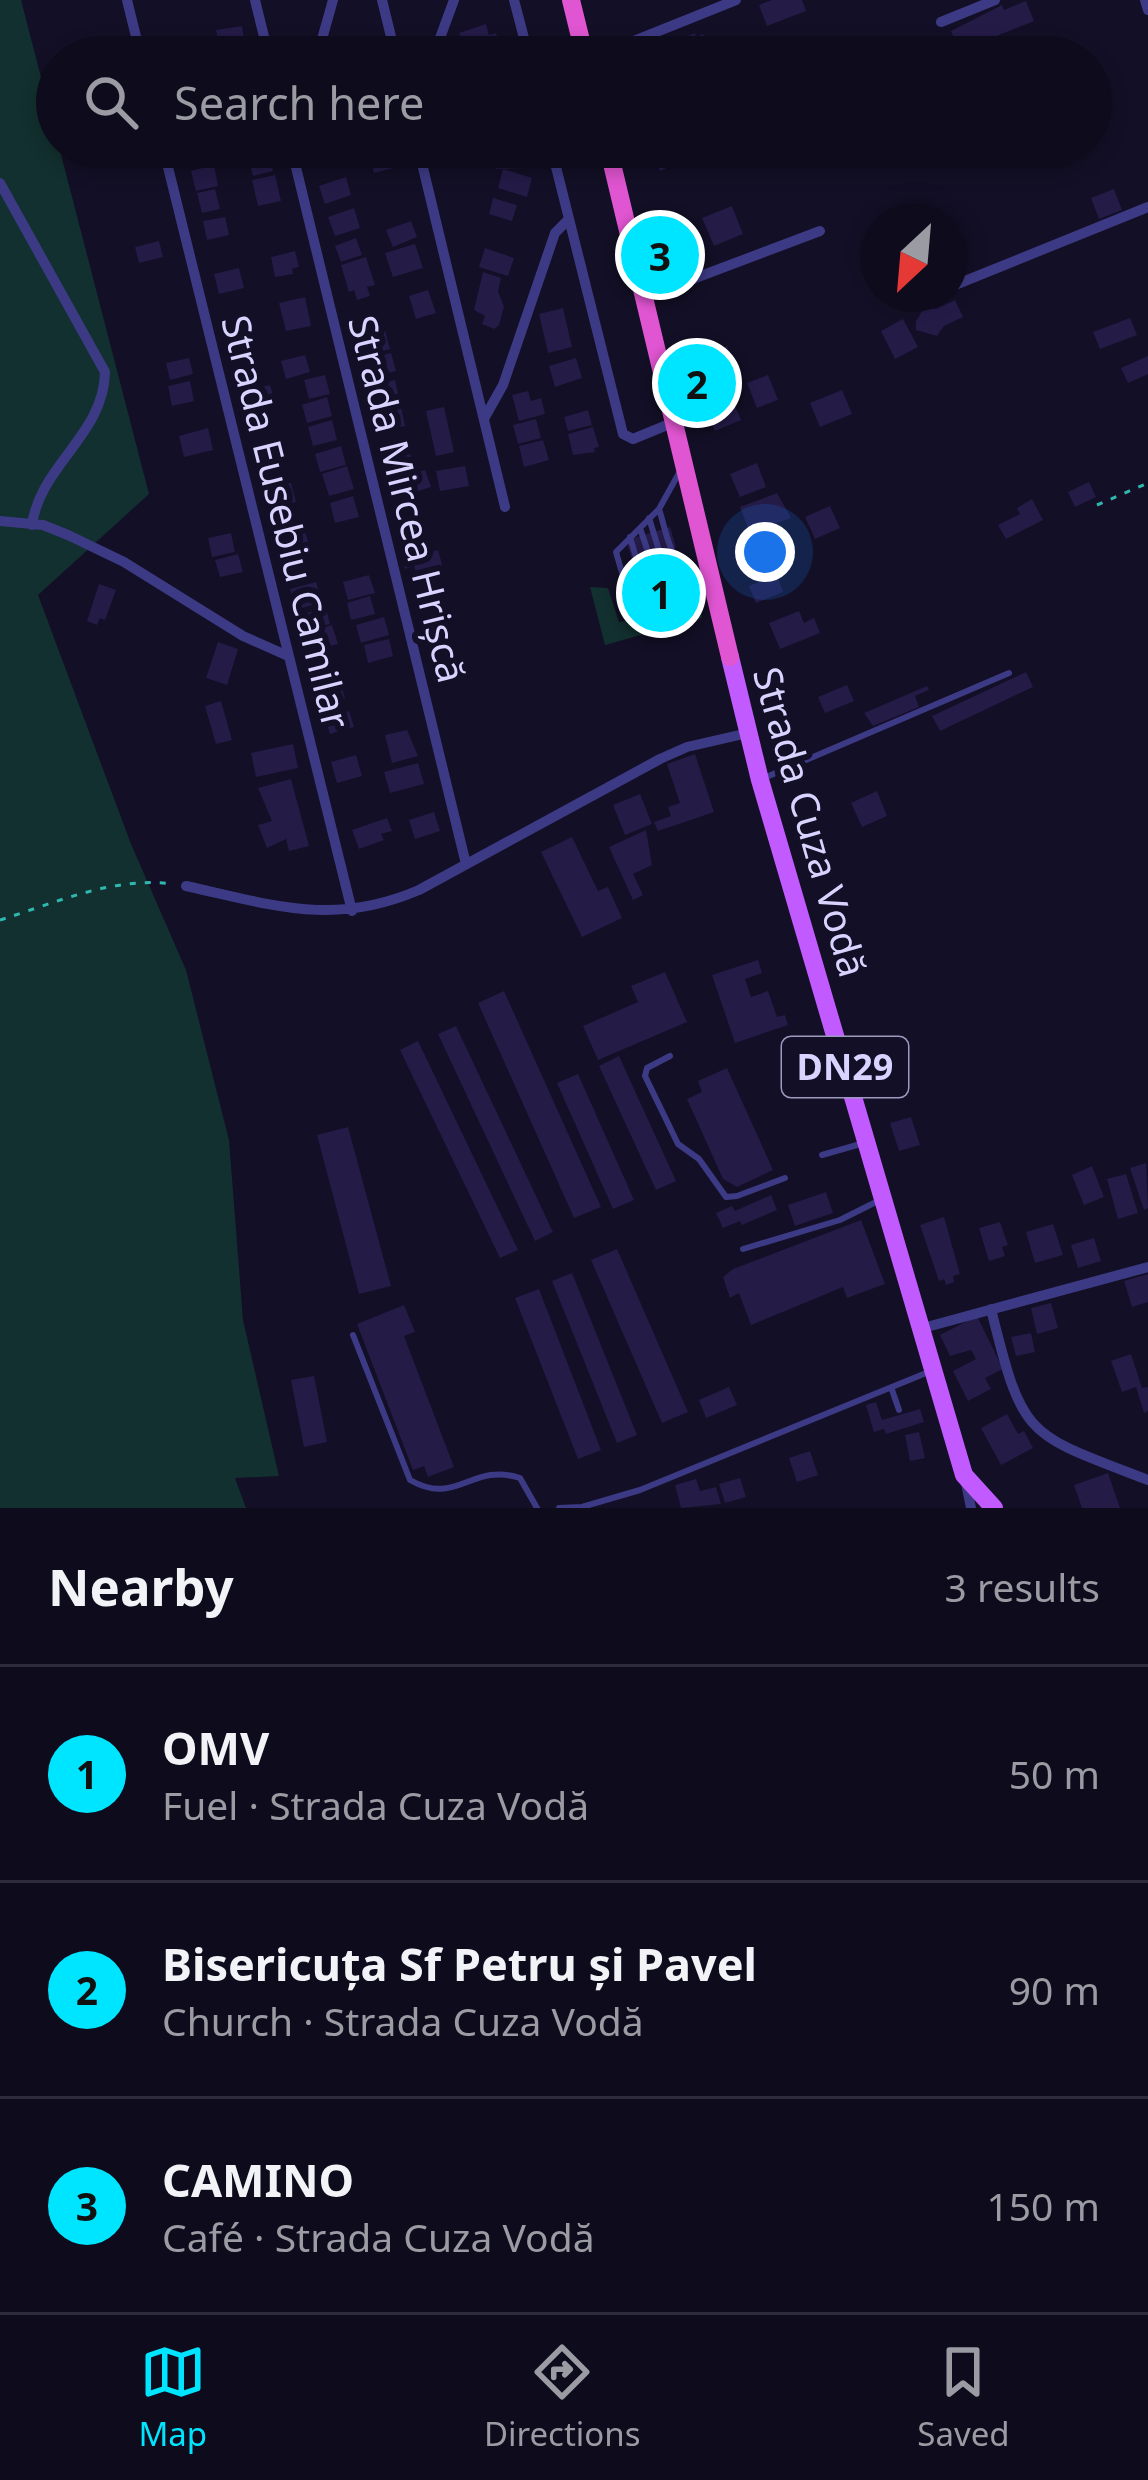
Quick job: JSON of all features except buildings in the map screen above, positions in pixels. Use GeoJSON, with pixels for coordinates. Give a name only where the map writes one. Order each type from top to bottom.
{"type":"FeatureCollection","features":[{"type":"Feature","properties":{"kind":"highway"},"geometry":{"type":"LineString","coordinates":[[571,0],[580,36]]}},
{"type":"Feature","properties":{"kind":"highway","name":"Strada Cuza Vodă"},"geometry":{"type":"LineString","coordinates":[[613,168],[730,657]]}},
{"type":"Feature","properties":{"kind":"main road","name":"Strada Cuza Vodă"},"geometry":{"type":"LineString","coordinates":[[730,657],[760,780],[964,1475]]}},
{"type":"Feature","properties":{"kind":"main road","name":"DN29"},"geometry":{"type":"LineString","coordinates":[[964,1475],[994,1508]]}},
{"type":"Feature","properties":{"kind":"street"},"geometry":{"type":"LineString","coordinates":[[128,0],[136,36]]}},
{"type":"Feature","properties":{"kind":"street"},"geometry":{"type":"LineString","coordinates":[[255,0],[264,36]]}},
{"type":"Feature","properties":{"kind":"street"},"geometry":{"type":"LineString","coordinates":[[323,36],[333,0]]}},
{"type":"Feature","properties":{"kind":"street"},"geometry":{"type":"LineString","coordinates":[[382,0],[391,36]]}},
{"type":"Feature","properties":{"kind":"street"},"geometry":{"type":"LineString","coordinates":[[441,36],[454,0]]}},
{"type":"Feature","properties":{"kind":"street"},"geometry":{"type":"LineString","coordinates":[[514,0],[523,36]]}},
{"type":"Feature","properties":{"kind":"street"},"geometry":{"type":"LineString","coordinates":[[647,36],[736,0]]}},
{"type":"Feature","properties":{"kind":"street"},"geometry":{"type":"LineString","coordinates":[[941,22],[995,0]]}},
{"type":"Feature","properties":{"kind":"street"},"geometry":{"type":"LineString","coordinates":[[1145,0],[1148,10]]}},
{"type":"Feature","properties":{"kind":"street","name":"Strada Eusebiu Camilar"},"geometry":{"type":"LineString","coordinates":[[169,168],[352,911]]}},
{"type":"Feature","properties":{"kind":"street","name":"Strada Mircea Hrișcă"},"geometry":{"type":"LineString","coordinates":[[296,168],[466,864]]}},
{"type":"Feature","properties":{"kind":"street"},"geometry":{"type":"LineString","coordinates":[[423,168],[506,507]]}},
{"type":"Feature","properties":{"kind":"street"},"geometry":{"type":"LineString","coordinates":[[555,168],[623,434],[633,439],[672,423]]}},
{"type":"Feature","properties":{"kind":"street"},"geometry":{"type":"LineString","coordinates":[[0,183],[105,372],[103,394],[88,429],[39,492],[32,525]]}},
{"type":"Feature","properties":{"kind":"street"},"geometry":{"type":"LineString","coordinates":[[968,280],[1148,207]]}},
{"type":"Feature","properties":{"kind":"street"},"geometry":{"type":"LineString","coordinates":[[484,417],[503,385],[555,233],[568,220]]}},
{"type":"Feature","properties":{"kind":"street"},"geometry":{"type":"LineString","coordinates":[[644,292],[820,231]]}},
{"type":"Feature","properties":{"kind":"street"},"geometry":{"type":"LineString","coordinates":[[0,521],[68,535],[124,562],[243,636],[288,656]]}},
{"type":"Feature","properties":{"kind":"street"},"geometry":{"type":"LineString","coordinates":[[186,886],[302,910],[352,911],[397,899],[660,759],[687,747],[748,733]]}},
{"type":"Feature","properties":{"kind":"street"},"geometry":{"type":"LineString","coordinates":[[923,1328],[1148,1267]]}},
{"type":"Feature","properties":{"kind":"street"},"geometry":{"type":"LineString","coordinates":[[991,1309],[1009,1383],[1023,1415],[1064,1448],[1148,1480]]}},
{"type":"Feature","properties":{"kind":"street","name":"Strada Cuza Vodă"},"geometry":{"type":"LineString","coordinates":[[964,1475],[971,1508]]}},
{"type":"Feature","properties":{"kind":"lane"},"geometry":{"type":"LineString","coordinates":[[631,239],[671,230],[685,268],[644,292]]}},
{"type":"Feature","properties":{"kind":"lane"},"geometry":{"type":"LineString","coordinates":[[682,464],[659,509],[616,554],[623,575],[677,564],[695,574],[710,572]]}},
{"type":"Feature","properties":{"kind":"lane"},"geometry":{"type":"LineString","coordinates":[[659,509],[677,564]]}},
{"type":"Feature","properties":{"kind":"lane"},"geometry":{"type":"LineString","coordinates":[[649,518],[664,567]]}},
{"type":"Feature","properties":{"kind":"lane"},"geometry":{"type":"LineString","coordinates":[[640,528],[654,570]]}},
{"type":"Feature","properties":{"kind":"lane"},"geometry":{"type":"LineString","coordinates":[[630,537],[641,574]]}},
{"type":"Feature","properties":{"kind":"lane"},"geometry":{"type":"LineString","coordinates":[[760,780],[1009,673]]}},
{"type":"Feature","properties":{"kind":"lane"},"geometry":{"type":"LineString","coordinates":[[670,1056],[647,1067],[645,1076],[678,1144],[699,1160],[718,1191],[726,1197],[737,1196],[785,1178]]}},
{"type":"Feature","properties":{"kind":"lane"},"geometry":{"type":"LineString","coordinates":[[822,1155],[868,1142]]}},
{"type":"Feature","properties":{"kind":"lane"},"geometry":{"type":"LineString","coordinates":[[743,1250],[840,1220],[885,1198]]}},
{"type":"Feature","properties":{"kind":"lane"},"geometry":{"type":"LineString","coordinates":[[353,1335],[410,1480],[429,1491],[504,1473],[520,1478],[537,1508]]}},
{"type":"Feature","properties":{"kind":"lane"},"geometry":{"type":"LineString","coordinates":[[559,1508],[582,1507],[640,1490],[935,1369]]}},
{"type":"Feature","properties":{"kind":"lane"},"geometry":{"type":"LineString","coordinates":[[891,1387],[899,1410]]}},
{"type":"Feature","properties":{"kind":"path"},"geometry":{"type":"LineString","coordinates":[[1097,506],[1148,482]]}},
{"type":"Feature","properties":{"kind":"path"},"geometry":{"type":"LineString","coordinates":[[0,920],[102,888],[150,881],[186,886]]}},
{"type":"Feature","properties":{"kind":"green space"},"geometry":{"type":"Polygon","coordinates":[[[0,0],[21,0],[36,58],[36,168],[65,168],[149,494],[38,595],[131,844],[186,970],[229,1140],[243,1320],[279,1476],[235,1478],[246,1508],[0,1508],[0,0]]]}},
{"type":"Feature","properties":{"kind":"green space"},"geometry":{"type":"Polygon","coordinates":[[[680,576],[696,585],[702,618],[605,645],[590,587],[608,588],[619,622],[650,616],[653,623],[690,612],[680,576]]]}},
{"type":"Feature","properties":{"kind":"place","name":"CAMINO"},"geometry":{"type":"Point","coordinates":[660,255]}},
{"type":"Feature","properties":{"kind":"place","name":"Bisericuța Sf Petru și Pavel"},"geometry":{"type":"Point","coordinates":[697,383]}},
{"type":"Feature","properties":{"kind":"place","name":"OMV"},"geometry":{"type":"Point","coordinates":[661,593]}}]}
